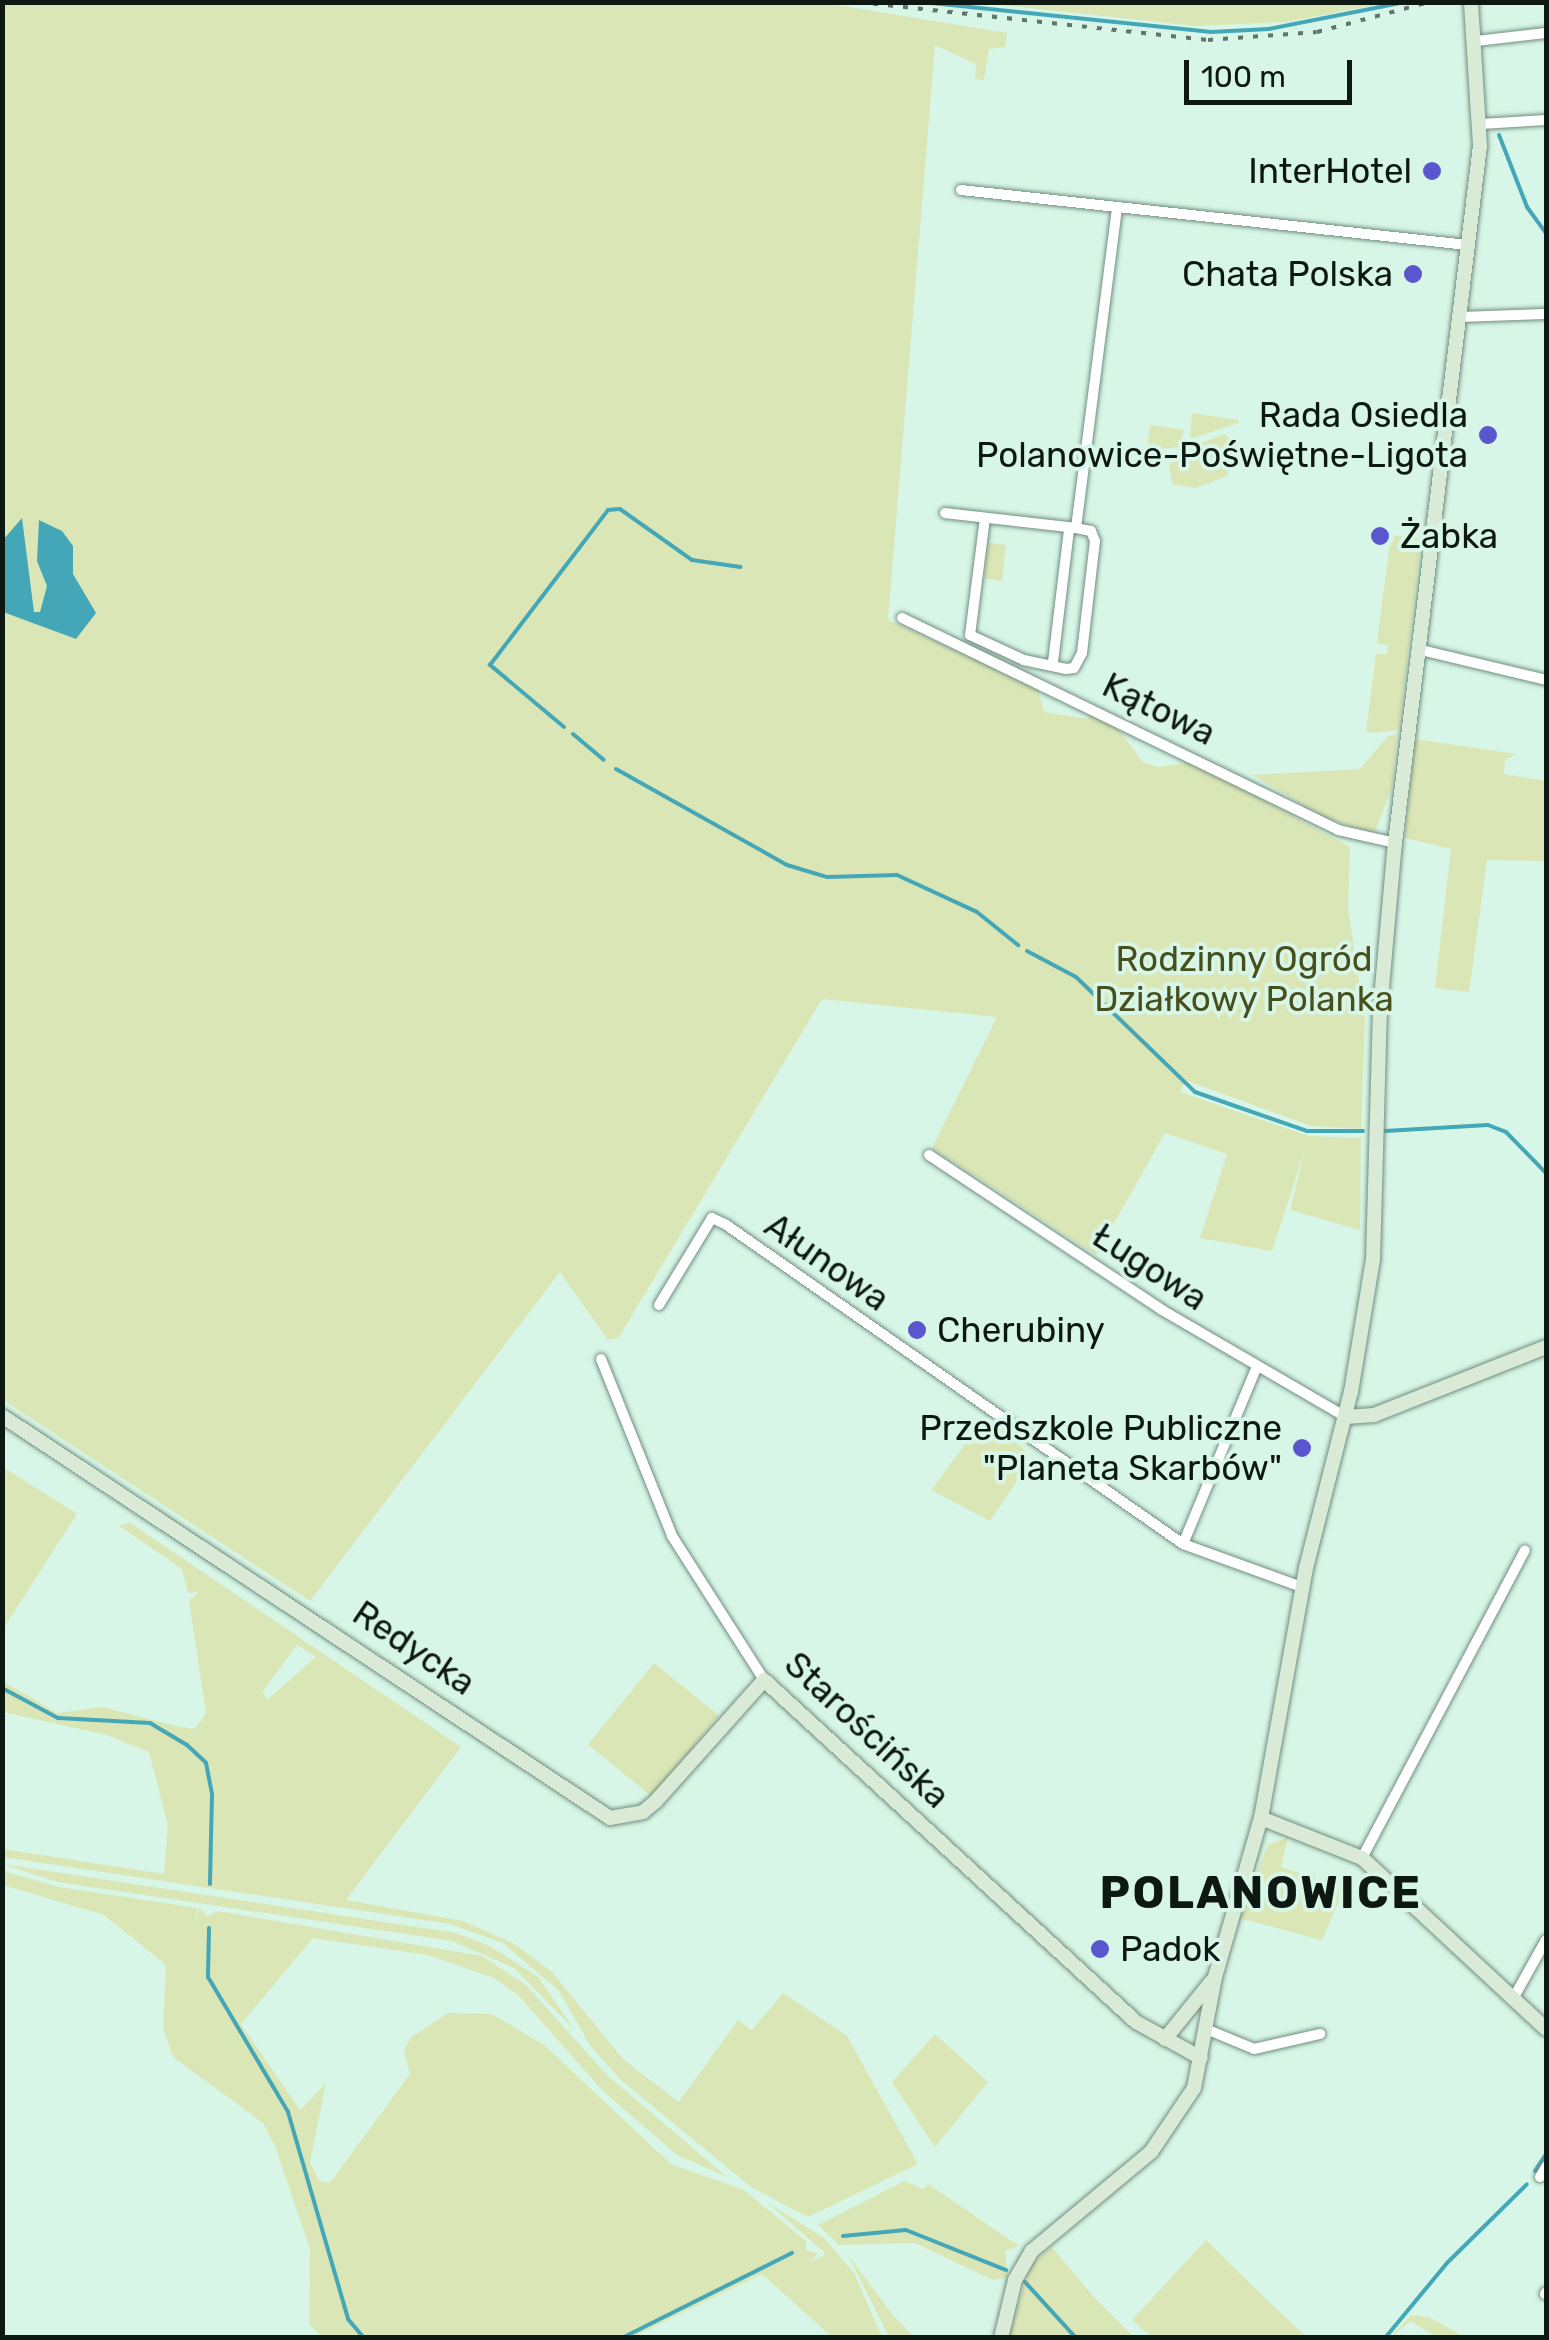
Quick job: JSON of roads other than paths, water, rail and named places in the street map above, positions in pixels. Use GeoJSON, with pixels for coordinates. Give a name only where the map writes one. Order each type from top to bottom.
{"type":"FeatureCollection","features":[{"type":"Feature","properties":{"kind":"street"},"geometry":{"type":"LineString","coordinates":[[1002,2338],[1015,2280],[1032,2251],[1167,2134],[1194,2088],[1215,1977],[1261,1818],[1302,1587],[1346,1417],[1374,1245],[1380,1010],[1395,843],[1481,124],[1471,2]]}},
{"type":"Feature","properties":{"kind":"street"},"geometry":{"type":"LineString","coordinates":[[1476,41],[1546,33]]}},
{"type":"Feature","properties":{"kind":"street"},"geometry":{"type":"LineString","coordinates":[[1481,124],[1546,120]]}},
{"type":"Feature","properties":{"kind":"street"},"geometry":{"type":"LineString","coordinates":[[961,190],[1467,245]]}},
{"type":"Feature","properties":{"kind":"street"},"geometry":{"type":"LineString","coordinates":[[1054,662],[1117,208]]}},
{"type":"Feature","properties":{"kind":"street"},"geometry":{"type":"LineString","coordinates":[[1458,317],[1546,314]]}},
{"type":"Feature","properties":{"kind":"street"},"geometry":{"type":"LineString","coordinates":[[945,513],[986,518],[1073,529],[1091,531],[1095,541],[1082,653],[1074,668],[1024,660],[970,635],[986,518]]}},
{"type":"Feature","properties":{"kind":"street","name":"Kątowa"},"geometry":{"type":"LineString","coordinates":[[902,618],[1338,830],[1395,843]]}},
{"type":"Feature","properties":{"kind":"street"},"geometry":{"type":"LineString","coordinates":[[1417,648],[1546,680]]}},
{"type":"Feature","properties":{"kind":"street","name":"Ługowa"},"geometry":{"type":"LineString","coordinates":[[930,1154],[1257,1366],[1346,1417]]}},
{"type":"Feature","properties":{"kind":"street","name":"Ałunowa"},"geometry":{"type":"LineString","coordinates":[[659,1305],[712,1218],[1183,1544],[1302,1587]]}},
{"type":"Feature","properties":{"kind":"street"},"geometry":{"type":"LineString","coordinates":[[1346,1417],[1374,1416],[1546,1347]]}},
{"type":"Feature","properties":{"kind":"street","name":"Starościńska"},"geometry":{"type":"LineString","coordinates":[[601,1359],[672,1536],[764,1680],[1136,2022],[1201,2058]]}},
{"type":"Feature","properties":{"kind":"street"},"geometry":{"type":"LineString","coordinates":[[1183,1544],[1257,1366]]}},
{"type":"Feature","properties":{"kind":"street","name":"Redycka"},"geometry":{"type":"LineString","coordinates":[[2,1416],[610,1818],[643,1812],[656,1801],[764,1680]]}},
{"type":"Feature","properties":{"kind":"street"},"geometry":{"type":"LineString","coordinates":[[1362,1858],[1525,1550]]}},
{"type":"Feature","properties":{"kind":"street"},"geometry":{"type":"LineString","coordinates":[[1261,1818],[1362,1858],[1546,2029]]}},
{"type":"Feature","properties":{"kind":"street"},"geometry":{"type":"LineString","coordinates":[[1514,1997],[1546,1940]]}},
{"type":"Feature","properties":{"kind":"street"},"geometry":{"type":"LineString","coordinates":[[1166,2039],[1215,1977]]}},
{"type":"Feature","properties":{"kind":"street"},"geometry":{"type":"LineString","coordinates":[[1206,2030],[1254,2049],[1320,2034]]}},
{"type":"Feature","properties":{"kind":"water"},"geometry":{"type":"Polygon","coordinates":[[[22,518],[34,612],[40,612],[47,586],[37,561],[39,520],[62,531],[73,546],[73,574],[96,613],[76,639],[3,612],[3,540],[22,518]]]}},
{"type":"Feature","properties":{"kind":"waterway"},"geometry":{"type":"LineString","coordinates":[[922,2],[1211,32],[1269,29],[1405,2]]}},
{"type":"Feature","properties":{"kind":"waterway"},"geometry":{"type":"LineString","coordinates":[[1499,135],[1527,207],[1546,233]]}},
{"type":"Feature","properties":{"kind":"waterway"},"geometry":{"type":"LineString","coordinates":[[564,727],[490,665],[608,510],[620,509],[692,560],[740,567]]}},
{"type":"Feature","properties":{"kind":"waterway"},"geometry":{"type":"LineString","coordinates":[[573,734],[604,760]]}},
{"type":"Feature","properties":{"kind":"waterway"},"geometry":{"type":"LineString","coordinates":[[616,769],[787,865],[827,877],[897,875],[977,912],[1018,945]]}},
{"type":"Feature","properties":{"kind":"waterway"},"geometry":{"type":"LineString","coordinates":[[1027,951],[1076,977],[1195,1092],[1307,1131],[1363,1131]]}},
{"type":"Feature","properties":{"kind":"waterway"},"geometry":{"type":"LineString","coordinates":[[1385,1131],[1488,1125],[1506,1132],[1546,1173]]}},
{"type":"Feature","properties":{"kind":"waterway"},"geometry":{"type":"LineString","coordinates":[[2,1688],[58,1718],[150,1723],[187,1745],[206,1763],[212,1794],[210,1884]]}},
{"type":"Feature","properties":{"kind":"waterway"},"geometry":{"type":"LineString","coordinates":[[209,1928],[208,1977],[288,2112],[348,2319],[364,2338]]}},
{"type":"Feature","properties":{"kind":"waterway"},"geometry":{"type":"LineString","coordinates":[[1535,2171],[1546,2154]]}},
{"type":"Feature","properties":{"kind":"waterway"},"geometry":{"type":"LineString","coordinates":[[1385,2338],[1447,2263],[1527,2184]]}},
{"type":"Feature","properties":{"kind":"waterway"},"geometry":{"type":"LineString","coordinates":[[843,2236],[906,2230],[1006,2270]]}},
{"type":"Feature","properties":{"kind":"waterway"},"geometry":{"type":"LineString","coordinates":[[622,2338],[792,2253]]}},
{"type":"Feature","properties":{"kind":"waterway"},"geometry":{"type":"LineString","coordinates":[[1025,2282],[1076,2338]]}},
{"type":"Feature","properties":{"kind":"railway"},"geometry":{"type":"LineString","coordinates":[[858,2],[1208,40],[1317,32],[1430,2]]}},
{"type":"Feature","properties":{"kind":"place","name":"InterHotel"},"geometry":{"type":"Point","coordinates":[1432,171]}},
{"type":"Feature","properties":{"kind":"place","name":"Chata Polska"},"geometry":{"type":"Point","coordinates":[1413,274]}},
{"type":"Feature","properties":{"kind":"place","name":"Rada Osiedla Polanowice-Poświętne-Ligota"},"geometry":{"type":"Point","coordinates":[1488,435]}},
{"type":"Feature","properties":{"kind":"place","name":"Żabka"},"geometry":{"type":"Point","coordinates":[1380,536]}},
{"type":"Feature","properties":{"kind":"place","name":"Cherubiny"},"geometry":{"type":"Point","coordinates":[917,1330]}},
{"type":"Feature","properties":{"kind":"place","name":"Przedszkole Publiczne \"Planeta Skarbów\""},"geometry":{"type":"Point","coordinates":[1302,1448]}},
{"type":"Feature","properties":{"kind":"place","name":"Padok"},"geometry":{"type":"Point","coordinates":[1100,1949]}},
{"type":"Feature","properties":{"kind":"district","name":"POLANOWICE"},"geometry":{"type":"Point","coordinates":[1261,1893]}},
{"type":"Feature","properties":{"kind":"park label","name":"Rodzinny Ogród Działkowy Polanka"},"geometry":{"type":"Point","coordinates":[1244,979]}}]}
